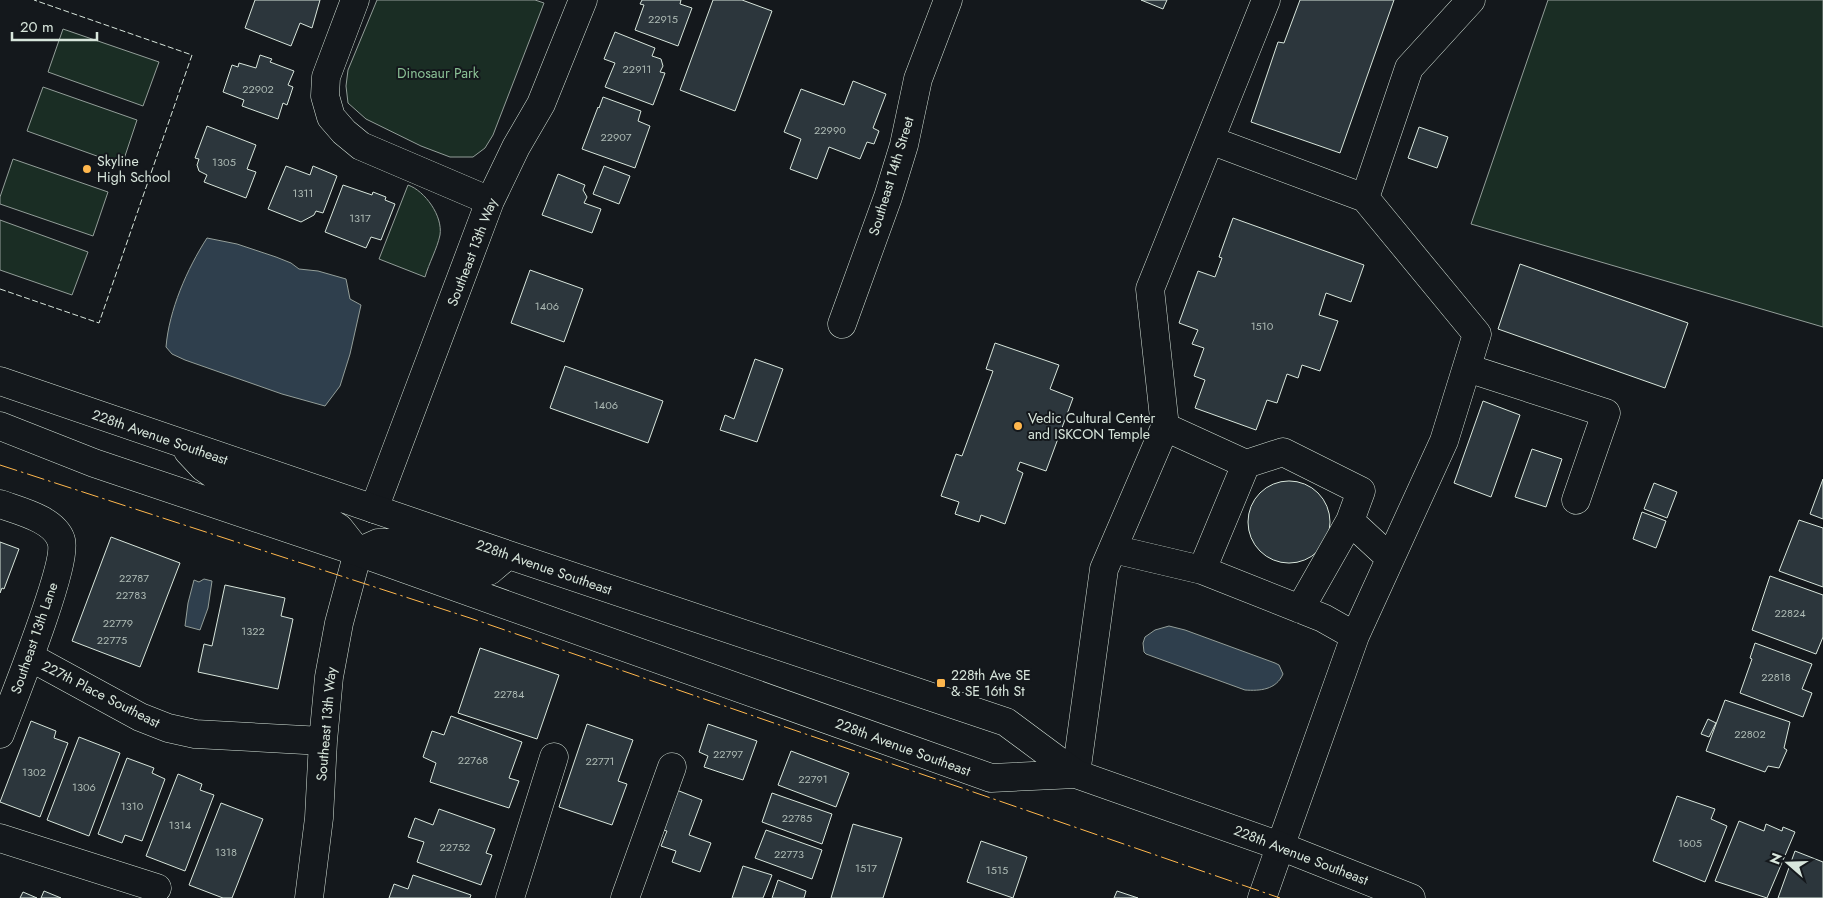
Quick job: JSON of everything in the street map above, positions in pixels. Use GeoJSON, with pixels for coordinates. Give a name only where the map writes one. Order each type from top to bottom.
{"type":"FeatureCollection","features":[{"type":"Feature","properties":{"kind":"main road"},"geometry":{"type":"LineString","coordinates":[[356,0],[326,77],[325,96],[331,117],[360,146],[490,201]]}},
{"type":"Feature","properties":{"kind":"main road","name":"Southeast 13th Way"},"geometry":{"type":"LineString","coordinates":[[374,510],[490,201],[516,147],[541,104],[583,0]]}},
{"type":"Feature","properties":{"kind":"main road","name":"Southeast 14th Street"},"geometry":{"type":"LineString","coordinates":[[842,324],[904,145],[918,79],[948,0]]}},
{"type":"Feature","properties":{"kind":"main road"},"geometry":{"type":"LineString","coordinates":[[1076,774],[1104,569],[1165,427],[1150,289],[1266,0]]}},
{"type":"Feature","properties":{"kind":"main road"},"geometry":{"type":"LineString","coordinates":[[1365,198],[1408,68],[1471,0]]}},
{"type":"Feature","properties":{"kind":"main road"},"geometry":{"type":"LineString","coordinates":[[1210,140],[1365,198],[1477,334],[1444,442],[1355,636],[1262,898]]}},
{"type":"Feature","properties":{"kind":"main road"},"geometry":{"type":"LineString","coordinates":[[1466,368],[1606,413],[1576,500]]}},
{"type":"Feature","properties":{"kind":"main road","name":"228th Avenue Southeast"},"geometry":{"type":"LineString","coordinates":[[0,381],[374,510],[1006,722],[1076,774],[1280,846],[1411,898]]}},
{"type":"Feature","properties":{"kind":"main road","name":"228th Avenue Southeast"},"geometry":{"type":"LineString","coordinates":[[0,426],[94,463],[358,552],[991,778],[1076,774]]}},
{"type":"Feature","properties":{"kind":"main road"},"geometry":{"type":"LineString","coordinates":[[1165,427],[1246,464],[1283,452],[1361,491],[1350,521],[1300,609]]}},
{"type":"Feature","properties":{"kind":"main road"},"geometry":{"type":"LineString","coordinates":[[180,444],[203,467],[223,481],[318,514],[339,528],[358,552],[378,543],[396,543],[482,572],[489,571],[508,555]]}},
{"type":"Feature","properties":{"kind":"main road"},"geometry":{"type":"LineString","coordinates":[[1202,570],[1246,464]]}},
{"type":"Feature","properties":{"kind":"main road","name":"Southeast 13th Lane"},"geometry":{"type":"LineString","coordinates":[[0,504],[49,524],[61,540],[61,560],[30,657],[0,734]]}},
{"type":"Feature","properties":{"kind":"main road"},"geometry":{"type":"LineString","coordinates":[[1350,521],[1390,558]]}},
{"type":"Feature","properties":{"kind":"main road"},"geometry":{"type":"LineString","coordinates":[[1113,549],[1202,570],[1323,618],[1355,636]]}},
{"type":"Feature","properties":{"kind":"main road","name":"Southeast 13th Way"},"geometry":{"type":"LineString","coordinates":[[309,898],[319,818],[323,741],[331,668],[339,623],[358,552]]}},
{"type":"Feature","properties":{"kind":"main road","name":"227th Place Southeast"},"geometry":{"type":"LineString","coordinates":[[30,657],[140,717],[168,728],[195,734],[323,741]]}},
{"type":"Feature","properties":{"kind":"main road"},"geometry":{"type":"LineString","coordinates":[[510,898],[554,757]]}},
{"type":"Feature","properties":{"kind":"main road"},"geometry":{"type":"LineString","coordinates":[[625,898],[672,767]]}},
{"type":"Feature","properties":{"kind":"main road"},"geometry":{"type":"LineString","coordinates":[[0,838],[157,888]]}},
{"type":"Feature","properties":{"kind":"green space","name":"Dinosaur Park"},"geometry":{"type":"Polygon","coordinates":[[[377,0],[535,0],[544,3],[493,135],[485,148],[473,157],[450,157],[421,146],[366,119],[348,103],[346,86],[348,70],[377,0]]]}},
{"type":"Feature","properties":{"kind":"green space"},"geometry":{"type":"Polygon","coordinates":[[[1548,0],[1823,0],[1823,327],[1471,224],[1548,0]]]}},
{"type":"Feature","properties":{"kind":"green space"},"geometry":{"type":"Polygon","coordinates":[[[63,29],[159,62],[143,106],[48,72],[63,29]]]}},
{"type":"Feature","properties":{"kind":"green space"},"geometry":{"type":"Polygon","coordinates":[[[43,87],[137,120],[122,165],[27,131],[43,87]]]}},
{"type":"Feature","properties":{"kind":"green space"},"geometry":{"type":"Polygon","coordinates":[[[13,159],[108,192],[93,236],[0,204],[0,197],[13,159]]]}},
{"type":"Feature","properties":{"kind":"green space"},"geometry":{"type":"Polygon","coordinates":[[[408,185],[426,198],[432,205],[439,220],[439,240],[425,277],[379,259],[408,185]]]}},
{"type":"Feature","properties":{"kind":"green space"},"geometry":{"type":"Polygon","coordinates":[[[0,220],[88,252],[72,295],[0,270],[0,220]]]}},
{"type":"Feature","properties":{"kind":"water"},"geometry":{"type":"Polygon","coordinates":[[[207,238],[237,244],[276,257],[291,263],[299,269],[318,271],[346,279],[350,299],[361,305],[350,354],[340,386],[325,406],[282,394],[185,360],[172,354],[166,347],[171,319],[180,290],[207,238]]]}},
{"type":"Feature","properties":{"kind":"water"},"geometry":{"type":"Polygon","coordinates":[[[204,579],[212,581],[208,608],[200,630],[185,626],[194,580],[199,582],[204,579]]]}},
{"type":"Feature","properties":{"kind":"water"},"geometry":{"type":"Polygon","coordinates":[[[1169,626],[1275,663],[1279,665],[1283,674],[1272,686],[1262,690],[1245,690],[1146,654],[1143,643],[1145,637],[1155,630],[1169,626]]]}},
{"type":"Feature","properties":{"kind":"building"},"geometry":{"type":"Polygon","coordinates":[[[255,0],[320,0],[312,28],[300,23],[291,46],[245,28],[255,0]]]}},
{"type":"Feature","properties":{"kind":"building"},"geometry":{"type":"Polygon","coordinates":[[[642,0],[681,0],[680,4],[692,8],[678,46],[635,30],[644,5],[640,4],[642,0]]]}},
{"type":"Feature","properties":{"kind":"building"},"geometry":{"type":"Polygon","coordinates":[[[713,0],[742,0],[772,11],[735,111],[680,90],[713,0]]]}},
{"type":"Feature","properties":{"kind":"building"},"geometry":{"type":"Polygon","coordinates":[[[1141,0],[1167,0],[1163,9],[1141,0]]]}},
{"type":"Feature","properties":{"kind":"building"},"geometry":{"type":"Polygon","coordinates":[[[1300,0],[1394,0],[1340,153],[1251,122],[1278,42],[1284,43],[1300,0]]]}},
{"type":"Feature","properties":{"kind":"building"},"geometry":{"type":"Polygon","coordinates":[[[615,32],[655,48],[652,56],[661,59],[663,66],[660,72],[665,73],[653,105],[605,87],[615,63],[604,59],[615,32]]]}},
{"type":"Feature","properties":{"kind":"building"},"geometry":{"type":"Polygon","coordinates":[[[260,55],[272,59],[270,62],[294,71],[288,85],[293,87],[287,105],[283,103],[278,119],[242,106],[244,100],[223,92],[232,65],[238,67],[239,63],[256,68],[260,55]]]}},
{"type":"Feature","properties":{"kind":"building"},"geometry":{"type":"Polygon","coordinates":[[[853,81],[886,94],[873,128],[879,131],[874,144],[867,142],[860,159],[829,147],[817,179],[790,169],[801,139],[784,132],[801,89],[844,105],[853,81]]]}},
{"type":"Feature","properties":{"kind":"building"},"geometry":{"type":"Polygon","coordinates":[[[603,97],[641,111],[638,121],[650,126],[635,168],[582,149],[603,97]]]}},
{"type":"Feature","properties":{"kind":"building"},"geometry":{"type":"Polygon","coordinates":[[[207,126],[256,145],[247,169],[256,172],[246,198],[204,182],[207,175],[199,171],[197,165],[199,159],[195,158],[207,126]]]}},
{"type":"Feature","properties":{"kind":"building"},"geometry":{"type":"Polygon","coordinates":[[[1419,127],[1448,137],[1437,168],[1408,158],[1419,127]]]}},
{"type":"Feature","properties":{"kind":"building"},"geometry":{"type":"Polygon","coordinates":[[[286,166],[310,175],[313,166],[337,176],[323,213],[316,211],[314,215],[301,222],[268,209],[286,166]]]}},
{"type":"Feature","properties":{"kind":"building"},"geometry":{"type":"Polygon","coordinates":[[[604,166],[630,176],[619,204],[593,194],[604,166]]]}},
{"type":"Feature","properties":{"kind":"building"},"geometry":{"type":"Polygon","coordinates":[[[558,174],[585,185],[583,190],[587,197],[584,203],[601,209],[592,233],[542,215],[558,174]]]}},
{"type":"Feature","properties":{"kind":"building"},"geometry":{"type":"Polygon","coordinates":[[[343,185],[372,195],[373,192],[386,197],[385,200],[395,204],[381,240],[371,237],[366,248],[325,232],[343,185]]]}},
{"type":"Feature","properties":{"kind":"building"},"geometry":{"type":"Polygon","coordinates":[[[1233,218],[1364,265],[1351,302],[1326,293],[1319,315],[1338,321],[1320,371],[1302,365],[1298,378],[1287,374],[1277,403],[1267,400],[1256,430],[1195,408],[1205,380],[1194,376],[1204,348],[1192,344],[1198,330],[1179,323],[1198,271],[1215,277],[1222,258],[1219,257],[1233,218]]]}},
{"type":"Feature","properties":{"kind":"building"},"geometry":{"type":"Polygon","coordinates":[[[1520,264],[1688,323],[1665,388],[1498,329],[1520,264]]]}},
{"type":"Feature","properties":{"kind":"building"},"geometry":{"type":"Polygon","coordinates":[[[530,270],[583,289],[564,342],[511,323],[530,270]]]}},
{"type":"Feature","properties":{"kind":"building","name":"Vedic Cultural Center and ISKCON Temple"},"geometry":{"type":"Polygon","coordinates":[[[995,343],[1059,365],[1050,389],[1073,398],[1046,471],[1020,462],[1017,470],[1023,473],[1005,524],[981,515],[979,522],[955,514],[959,502],[941,496],[956,454],[962,456],[993,371],[986,369],[995,343]]]}},
{"type":"Feature","properties":{"kind":"building"},"geometry":{"type":"Polygon","coordinates":[[[755,359],[783,369],[757,442],[720,430],[725,415],[734,419],[755,359]]]}},
{"type":"Feature","properties":{"kind":"building"},"geometry":{"type":"Polygon","coordinates":[[[565,366],[663,401],[648,443],[550,408],[565,366]]]}},
{"type":"Feature","properties":{"kind":"building"},"geometry":{"type":"Polygon","coordinates":[[[1483,401],[1520,415],[1491,497],[1454,483],[1483,401]]]}},
{"type":"Feature","properties":{"kind":"building"},"geometry":{"type":"Polygon","coordinates":[[[1532,449],[1562,459],[1546,507],[1515,497],[1532,449]]]}},
{"type":"Feature","properties":{"kind":"building"},"geometry":{"type":"Polygon","coordinates":[[[1823,479],[1823,519],[1810,514],[1823,479]]]}},
{"type":"Feature","properties":{"kind":"building"},"geometry":{"type":"Polygon","coordinates":[[[1289,481],[1305,484],[1318,493],[1327,506],[1330,522],[1327,538],[1318,551],[1305,560],[1289,563],[1273,560],[1260,551],[1251,538],[1248,522],[1251,506],[1260,493],[1273,484],[1289,481]]]}},
{"type":"Feature","properties":{"kind":"building"},"geometry":{"type":"Polygon","coordinates":[[[1654,483],[1677,492],[1667,518],[1644,509],[1654,483]]]}},
{"type":"Feature","properties":{"kind":"building"},"geometry":{"type":"Polygon","coordinates":[[[1642,512],[1666,521],[1656,548],[1633,539],[1642,512]]]}},
{"type":"Feature","properties":{"kind":"building"},"geometry":{"type":"Polygon","coordinates":[[[1799,520],[1823,528],[1823,587],[1779,571],[1799,520]]]}},
{"type":"Feature","properties":{"kind":"building"},"geometry":{"type":"Polygon","coordinates":[[[111,537],[180,563],[140,667],[72,641],[111,537]]]}},
{"type":"Feature","properties":{"kind":"building"},"geometry":{"type":"Polygon","coordinates":[[[0,542],[19,549],[4,589],[2,588],[0,593],[0,542]]]}},
{"type":"Feature","properties":{"kind":"building"},"geometry":{"type":"Polygon","coordinates":[[[1770,576],[1823,595],[1823,637],[1816,654],[1752,630],[1770,576]]]}},
{"type":"Feature","properties":{"kind":"building"},"geometry":{"type":"Polygon","coordinates":[[[225,585],[285,598],[281,616],[293,619],[278,689],[198,672],[204,644],[212,646],[225,585]]]}},
{"type":"Feature","properties":{"kind":"building"},"geometry":{"type":"Polygon","coordinates":[[[1755,643],[1812,664],[1802,689],[1812,693],[1803,717],[1740,693],[1752,659],[1750,658],[1755,643]]]}},
{"type":"Feature","properties":{"kind":"building"},"geometry":{"type":"Polygon","coordinates":[[[480,648],[559,675],[537,739],[458,713],[480,648]]]}},
{"type":"Feature","properties":{"kind":"building"},"geometry":{"type":"Polygon","coordinates":[[[1725,700],[1790,722],[1784,748],[1787,750],[1779,768],[1768,766],[1765,772],[1706,751],[1725,700]]]}},
{"type":"Feature","properties":{"kind":"building"},"geometry":{"type":"Polygon","coordinates":[[[451,716],[522,742],[509,778],[519,781],[509,808],[430,782],[436,763],[423,757],[432,731],[444,735],[451,716]]]}},
{"type":"Feature","properties":{"kind":"building"},"geometry":{"type":"Polygon","coordinates":[[[1708,719],[1716,723],[1709,737],[1701,734],[1708,719]]]}},
{"type":"Feature","properties":{"kind":"building"},"geometry":{"type":"Polygon","coordinates":[[[31,721],[56,731],[54,738],[68,743],[40,817],[0,802],[31,721]]]}},
{"type":"Feature","properties":{"kind":"building"},"geometry":{"type":"Polygon","coordinates":[[[587,724],[633,740],[618,781],[627,784],[612,825],[559,807],[587,724]]]}},
{"type":"Feature","properties":{"kind":"building"},"geometry":{"type":"Polygon","coordinates":[[[708,724],[757,741],[743,780],[704,767],[708,756],[699,752],[708,724]]]}},
{"type":"Feature","properties":{"kind":"building"},"geometry":{"type":"Polygon","coordinates":[[[79,737],[120,753],[89,836],[47,820],[79,737]]]}},
{"type":"Feature","properties":{"kind":"building"},"geometry":{"type":"Polygon","coordinates":[[[791,751],[849,773],[836,807],[778,785],[791,751]]]}},
{"type":"Feature","properties":{"kind":"building"},"geometry":{"type":"Polygon","coordinates":[[[127,758],[154,768],[152,773],[165,779],[142,841],[125,835],[122,843],[98,834],[127,758]]]}},
{"type":"Feature","properties":{"kind":"building"},"geometry":{"type":"Polygon","coordinates":[[[178,774],[202,784],[200,790],[214,795],[185,871],[146,856],[178,774]]]}},
{"type":"Feature","properties":{"kind":"building"},"geometry":{"type":"Polygon","coordinates":[[[674,789],[702,800],[689,835],[711,843],[700,872],[672,862],[676,851],[661,846],[667,831],[659,829],[674,789]]]}},
{"type":"Feature","properties":{"kind":"building"},"geometry":{"type":"Polygon","coordinates":[[[772,793],[832,814],[822,844],[762,822],[772,793]]]}},
{"type":"Feature","properties":{"kind":"building"},"geometry":{"type":"Polygon","coordinates":[[[1677,796],[1715,809],[1711,819],[1727,826],[1705,882],[1653,861],[1677,796]]]}},
{"type":"Feature","properties":{"kind":"building"},"geometry":{"type":"Polygon","coordinates":[[[221,803],[263,819],[232,898],[223,898],[189,885],[221,803]]]}},
{"type":"Feature","properties":{"kind":"building"},"geometry":{"type":"Polygon","coordinates":[[[439,809],[495,829],[486,853],[492,855],[481,885],[417,862],[424,842],[408,837],[415,818],[433,825],[439,809]]]}},
{"type":"Feature","properties":{"kind":"building"},"geometry":{"type":"Polygon","coordinates":[[[1739,821],[1764,831],[1766,824],[1782,831],[1783,827],[1795,832],[1767,898],[1715,881],[1739,821]]]}},
{"type":"Feature","properties":{"kind":"building"},"geometry":{"type":"Polygon","coordinates":[[[853,824],[902,838],[883,898],[831,898],[853,824]]]}},
{"type":"Feature","properties":{"kind":"building"},"geometry":{"type":"Polygon","coordinates":[[[766,830],[822,850],[812,879],[755,858],[766,830]]]}},
{"type":"Feature","properties":{"kind":"building"},"geometry":{"type":"Polygon","coordinates":[[[981,841],[1027,857],[1013,898],[967,882],[981,841]]]}},
{"type":"Feature","properties":{"kind":"building"},"geometry":{"type":"Polygon","coordinates":[[[1795,851],[1823,862],[1823,898],[1778,898],[1795,851]]]}},
{"type":"Feature","properties":{"kind":"building"},"geometry":{"type":"Polygon","coordinates":[[[743,866],[772,875],[763,898],[732,898],[743,866]]]}},
{"type":"Feature","properties":{"kind":"building"},"geometry":{"type":"Polygon","coordinates":[[[413,875],[471,895],[470,898],[389,898],[394,884],[408,889],[413,875]]]}},
{"type":"Feature","properties":{"kind":"building"},"geometry":{"type":"Polygon","coordinates":[[[778,880],[806,891],[804,898],[772,898],[778,880]]]}},
{"type":"Feature","properties":{"kind":"building"},"geometry":{"type":"Polygon","coordinates":[[[44,891],[61,898],[41,898],[44,891]]]}},
{"type":"Feature","properties":{"kind":"building"},"geometry":{"type":"Polygon","coordinates":[[[1117,891],[1138,898],[1114,898],[1117,891]]]}},
{"type":"Feature","properties":{"kind":"building"},"geometry":{"type":"Polygon","coordinates":[[[23,892],[37,898],[20,898],[23,892]]]}},
{"type":"Feature","properties":{"kind":"fence"},"geometry":{"type":"LineString","coordinates":[[0,289],[99,323],[192,55],[34,0]]}},
{"type":"Feature","properties":{"kind":"power"},"geometry":{"type":"LineString","coordinates":[[0,465],[470,618],[1280,898]]}},
{"type":"Feature","properties":{"kind":"place","name":"Skyline High School"},"geometry":{"type":"Point","coordinates":[87,169]}},
{"type":"Feature","properties":{"kind":"place","name":"Vedic Cultural Center and ISKCON Temple"},"geometry":{"type":"Point","coordinates":[1018,426]}},
{"type":"Feature","properties":{"kind":"place","name":"228th Ave SE & SE 16th St"},"geometry":{"type":"Point","coordinates":[941,683]}}]}
